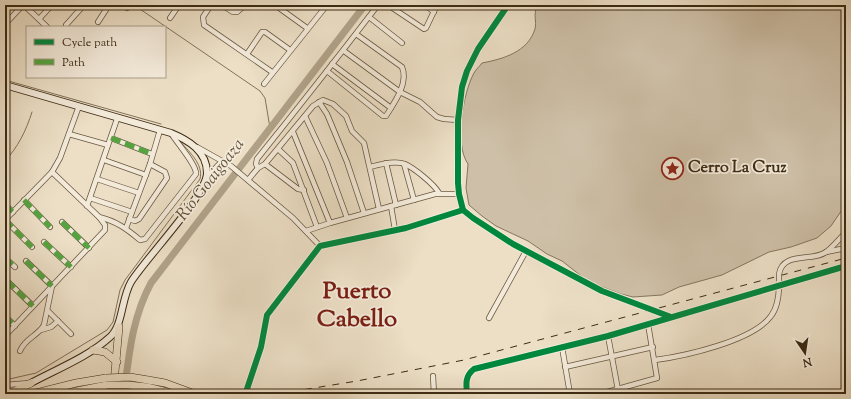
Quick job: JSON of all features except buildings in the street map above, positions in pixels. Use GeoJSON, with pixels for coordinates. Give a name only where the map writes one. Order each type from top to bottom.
{"type":"FeatureCollection","features":[{"type":"Feature","properties":{"kind":"main road"},"geometry":{"type":"LineString","coordinates":[[5,85],[79,106],[117,119],[171,132],[194,145],[206,164],[207,177],[203,187],[132,280],[123,300],[113,394]]}},
{"type":"Feature","properties":{"kind":"main road"},"geometry":{"type":"LineString","coordinates":[[9,394],[93,350],[111,337],[119,327]]}},
{"type":"Feature","properties":{"kind":"main road"},"geometry":{"type":"LineString","coordinates":[[93,350],[104,352],[117,362]]}},
{"type":"Feature","properties":{"kind":"main road"},"geometry":{"type":"LineString","coordinates":[[62,394],[73,393],[106,382],[130,377],[148,383],[195,394]]}},
{"type":"Feature","properties":{"kind":"main road"},"geometry":{"type":"LineString","coordinates":[[32,394],[76,383],[106,382]]}},
{"type":"Feature","properties":{"kind":"main road"},"geometry":{"type":"LineString","coordinates":[[32,383],[30,389],[40,392]]}},
{"type":"Feature","properties":{"kind":"main road"},"geometry":{"type":"LineString","coordinates":[[164,386],[175,394]]}},
{"type":"Feature","properties":{"kind":"street"},"geometry":{"type":"LineString","coordinates":[[8,21],[24,5],[46,26]]}},
{"type":"Feature","properties":{"kind":"street"},"geometry":{"type":"LineString","coordinates":[[39,19],[52,5]]}},
{"type":"Feature","properties":{"kind":"street"},"geometry":{"type":"LineString","coordinates":[[66,25],[84,5]]}},
{"type":"Feature","properties":{"kind":"street"},"geometry":{"type":"LineString","coordinates":[[98,22],[109,5]]}},
{"type":"Feature","properties":{"kind":"street"},"geometry":{"type":"LineString","coordinates":[[122,5],[128,8]]}},
{"type":"Feature","properties":{"kind":"street"},"geometry":{"type":"LineString","coordinates":[[170,18],[179,5]]}},
{"type":"Feature","properties":{"kind":"street"},"geometry":{"type":"LineString","coordinates":[[211,5],[203,17],[204,25],[272,72]]}},
{"type":"Feature","properties":{"kind":"street"},"geometry":{"type":"LineString","coordinates":[[222,5],[233,12],[237,12],[245,5]]}},
{"type":"Feature","properties":{"kind":"street"},"geometry":{"type":"LineString","coordinates":[[275,5],[307,28]]}},
{"type":"Feature","properties":{"kind":"street"},"geometry":{"type":"LineString","coordinates":[[258,168],[256,164],[257,159],[344,51],[378,5]]}},
{"type":"Feature","properties":{"kind":"street"},"geometry":{"type":"LineString","coordinates":[[388,5],[421,29],[426,28],[437,5]]}},
{"type":"Feature","properties":{"kind":"street"},"geometry":{"type":"LineString","coordinates":[[425,5],[434,12]]}},
{"type":"Feature","properties":{"kind":"street"},"geometry":{"type":"LineString","coordinates":[[508,5],[478,49],[467,71],[462,87],[458,120],[459,194],[463,210],[485,226],[526,251],[602,291],[671,317]]}},
{"type":"Feature","properties":{"kind":"street"},"geometry":{"type":"LineString","coordinates":[[264,84],[325,6]]}},
{"type":"Feature","properties":{"kind":"street"},"geometry":{"type":"LineString","coordinates":[[369,17],[402,43]]}},
{"type":"Feature","properties":{"kind":"street"},"geometry":{"type":"LineString","coordinates":[[247,54],[262,32],[265,32],[290,50]]}},
{"type":"Feature","properties":{"kind":"street"},"geometry":{"type":"LineString","coordinates":[[327,71],[382,116],[386,116],[400,92],[404,75],[402,67],[356,34]]}},
{"type":"Feature","properties":{"kind":"street"},"geometry":{"type":"LineString","coordinates":[[344,51],[400,92],[420,102],[437,117],[444,120],[458,120]]}},
{"type":"Feature","properties":{"kind":"street"},"geometry":{"type":"LineString","coordinates":[[332,64],[391,108]]}},
{"type":"Feature","properties":{"kind":"street"},"geometry":{"type":"LineString","coordinates":[[248,180],[258,168],[265,164],[313,106],[325,100],[333,104],[346,116],[353,132],[365,145],[378,209]]}},
{"type":"Feature","properties":{"kind":"street"},"geometry":{"type":"LineString","coordinates":[[319,102],[327,114],[347,162],[364,213]]}},
{"type":"Feature","properties":{"kind":"street"},"geometry":{"type":"LineString","coordinates":[[32,247],[5,220],[52,172],[60,158],[79,106]]}},
{"type":"Feature","properties":{"kind":"street"},"geometry":{"type":"LineString","coordinates":[[305,116],[327,163],[347,218]]}},
{"type":"Feature","properties":{"kind":"street"},"geometry":{"type":"LineString","coordinates":[[87,206],[117,119]]}},
{"type":"Feature","properties":{"kind":"street"},"geometry":{"type":"LineString","coordinates":[[126,228],[150,164],[160,130]]}},
{"type":"Feature","properties":{"kind":"street"},"geometry":{"type":"LineString","coordinates":[[99,217],[114,221],[126,228],[140,240],[144,240],[196,174],[195,165],[180,148],[171,132]]}},
{"type":"Feature","properties":{"kind":"street"},"geometry":{"type":"LineString","coordinates":[[293,132],[330,223]]}},
{"type":"Feature","properties":{"kind":"street"},"geometry":{"type":"LineString","coordinates":[[69,134],[108,145]]}},
{"type":"Feature","properties":{"kind":"street"},"geometry":{"type":"LineString","coordinates":[[111,138],[152,154]]}},
{"type":"Feature","properties":{"kind":"street"},"geometry":{"type":"LineString","coordinates":[[194,145],[239,172],[306,231],[320,246]]}},
{"type":"Feature","properties":{"kind":"street"},"geometry":{"type":"LineString","coordinates":[[278,149],[293,163],[317,227]]}},
{"type":"Feature","properties":{"kind":"street"},"geometry":{"type":"LineString","coordinates":[[104,160],[146,175]]}},
{"type":"Feature","properties":{"kind":"street"},"geometry":{"type":"LineString","coordinates":[[207,177],[222,161]]}},
{"type":"Feature","properties":{"kind":"street"},"geometry":{"type":"LineString","coordinates":[[370,167],[386,163],[404,164],[432,184],[438,193]]}},
{"type":"Feature","properties":{"kind":"street"},"geometry":{"type":"LineString","coordinates":[[386,163],[396,205]]}},
{"type":"Feature","properties":{"kind":"street"},"geometry":{"type":"LineString","coordinates":[[129,219],[135,221],[139,219],[166,178],[165,172],[150,164]]}},
{"type":"Feature","properties":{"kind":"street"},"geometry":{"type":"LineString","coordinates":[[265,164],[298,189],[304,190]]}},
{"type":"Feature","properties":{"kind":"street"},"geometry":{"type":"LineString","coordinates":[[404,164],[414,200]]}},
{"type":"Feature","properties":{"kind":"street"},"geometry":{"type":"LineString","coordinates":[[5,336],[105,230],[105,225],[99,217],[52,172]]}},
{"type":"Feature","properties":{"kind":"street"},"geometry":{"type":"LineString","coordinates":[[97,179],[139,193]]}},
{"type":"Feature","properties":{"kind":"street"},"geometry":{"type":"LineString","coordinates":[[306,231],[364,213],[438,193],[459,194]]}},
{"type":"Feature","properties":{"kind":"street"},"geometry":{"type":"LineString","coordinates":[[90,198],[132,212]]}},
{"type":"Feature","properties":{"kind":"street"},"geometry":{"type":"LineString","coordinates":[[24,200],[50,227]]}},
{"type":"Feature","properties":{"kind":"street"},"geometry":{"type":"LineString","coordinates":[[5,205],[13,212]]}},
{"type":"Feature","properties":{"kind":"street"},"geometry":{"type":"LineString","coordinates":[[390,206],[395,230]]}},
{"type":"Feature","properties":{"kind":"street"},"geometry":{"type":"LineString","coordinates":[[247,389],[262,347],[267,315],[320,246],[395,230],[463,210]]}},
{"type":"Feature","properties":{"kind":"street"},"geometry":{"type":"LineString","coordinates":[[62,222],[89,248]]}},
{"type":"Feature","properties":{"kind":"street"},"geometry":{"type":"LineString","coordinates":[[826,252],[846,232]]}},
{"type":"Feature","properties":{"kind":"street"},"geometry":{"type":"LineString","coordinates":[[44,242],[71,267]]}},
{"type":"Feature","properties":{"kind":"street"},"geometry":{"type":"LineString","coordinates":[[655,360],[683,356],[750,333],[770,318],[778,300],[780,268],[787,262],[846,248]]}},
{"type":"Feature","properties":{"kind":"street"},"geometry":{"type":"LineString","coordinates":[[489,318],[526,251]]}},
{"type":"Feature","properties":{"kind":"street"},"geometry":{"type":"LineString","coordinates":[[5,258],[15,267]]}},
{"type":"Feature","properties":{"kind":"street"},"geometry":{"type":"LineString","coordinates":[[26,261],[52,286]]}},
{"type":"Feature","properties":{"kind":"street"},"geometry":{"type":"LineString","coordinates":[[457,394],[467,393],[467,378],[469,373],[474,369],[608,336],[779,283],[846,266]]}},
{"type":"Feature","properties":{"kind":"street"},"geometry":{"type":"LineString","coordinates":[[7,281],[33,306]]}},
{"type":"Feature","properties":{"kind":"street"},"geometry":{"type":"LineString","coordinates":[[41,330],[48,311],[52,286]]}},
{"type":"Feature","properties":{"kind":"street"},"geometry":{"type":"LineString","coordinates":[[48,311],[71,334]]}},
{"type":"Feature","properties":{"kind":"street"},"geometry":{"type":"LineString","coordinates":[[5,316],[14,326]]}},
{"type":"Feature","properties":{"kind":"street"},"geometry":{"type":"LineString","coordinates":[[20,350],[27,340],[41,330],[51,327],[58,321]]}},
{"type":"Feature","properties":{"kind":"street"},"geometry":{"type":"LineString","coordinates":[[600,394],[655,379],[657,376],[655,360],[648,324]]}},
{"type":"Feature","properties":{"kind":"street"},"geometry":{"type":"LineString","coordinates":[[608,336],[618,390]]}},
{"type":"Feature","properties":{"kind":"street"},"geometry":{"type":"LineString","coordinates":[[562,347],[570,394]]}},
{"type":"Feature","properties":{"kind":"street"},"geometry":{"type":"LineString","coordinates":[[565,367],[653,347]]}},
{"type":"Feature","properties":{"kind":"street"},"geometry":{"type":"LineString","coordinates":[[432,376],[434,394]]}},
{"type":"Feature","properties":{"kind":"street"},"geometry":{"type":"LineString","coordinates":[[5,386],[32,383]]}},
{"type":"Feature","properties":{"kind":"shaded area"},"geometry":{"type":"Polygon","coordinates":[[[537,5],[846,5],[846,204],[831,226],[817,238],[791,247],[769,252],[722,275],[679,287],[662,295],[633,297],[589,282],[562,261],[547,254],[528,241],[496,226],[482,216],[469,205],[466,188],[468,164],[461,144],[461,132],[466,93],[474,73],[482,63],[506,57],[514,53],[521,49],[532,37],[536,24],[535,13],[537,5]]]}},
{"type":"Feature","properties":{"kind":"waterway"},"geometry":{"type":"LineString","coordinates":[[134,5],[165,26]]}},
{"type":"Feature","properties":{"kind":"waterway","name":"Río Goaigoaza"},"geometry":{"type":"LineString","coordinates":[[124,394],[135,323],[151,283],[365,5]]}},
{"type":"Feature","properties":{"kind":"waterway"},"geometry":{"type":"LineString","coordinates":[[166,27],[260,91],[265,98],[270,128]]}},
{"type":"Feature","properties":{"kind":"waterway"},"geometry":{"type":"LineString","coordinates":[[5,80],[161,124]]}},
{"type":"Feature","properties":{"kind":"waterway"},"geometry":{"type":"LineString","coordinates":[[5,161],[21,138],[32,112]]}},
{"type":"Feature","properties":{"kind":"waterway"},"geometry":{"type":"LineString","coordinates":[[5,380],[36,373],[107,330],[113,322],[120,290],[125,280],[200,179],[200,168],[191,153],[179,140]]}},
{"type":"Feature","properties":{"kind":"railway"},"geometry":{"type":"LineString","coordinates":[[277,394],[357,381],[464,360],[846,258]]}},
{"type":"Feature","properties":{"kind":"marked path"},"geometry":{"type":"LineString","coordinates":[[111,138],[152,154]]}},
{"type":"Feature","properties":{"kind":"marked path"},"geometry":{"type":"LineString","coordinates":[[24,200],[50,227]]}},
{"type":"Feature","properties":{"kind":"marked path"},"geometry":{"type":"LineString","coordinates":[[5,205],[13,212]]}},
{"type":"Feature","properties":{"kind":"marked path"},"geometry":{"type":"LineString","coordinates":[[5,220],[32,247]]}},
{"type":"Feature","properties":{"kind":"marked path"},"geometry":{"type":"LineString","coordinates":[[62,222],[89,248]]}},
{"type":"Feature","properties":{"kind":"marked path"},"geometry":{"type":"LineString","coordinates":[[44,242],[71,267]]}},
{"type":"Feature","properties":{"kind":"marked path"},"geometry":{"type":"LineString","coordinates":[[5,258],[15,267]]}},
{"type":"Feature","properties":{"kind":"marked path"},"geometry":{"type":"LineString","coordinates":[[26,261],[52,286]]}},
{"type":"Feature","properties":{"kind":"marked path"},"geometry":{"type":"LineString","coordinates":[[7,281],[33,306]]}},
{"type":"Feature","properties":{"kind":"marked path"},"geometry":{"type":"LineString","coordinates":[[5,316],[15,326]]}},
{"type":"Feature","properties":{"kind":"cycle path"},"geometry":{"type":"LineString","coordinates":[[508,5],[478,49],[467,71],[462,87],[458,120],[458,183],[463,210],[513,244],[602,291],[671,317]]}},
{"type":"Feature","properties":{"kind":"cycle path"},"geometry":{"type":"LineString","coordinates":[[247,389],[261,347],[267,315],[320,246],[406,228],[463,210]]}},
{"type":"Feature","properties":{"kind":"cycle path"},"geometry":{"type":"LineString","coordinates":[[467,394],[466,384],[469,374],[474,369],[608,336],[846,266]]}},
{"type":"Feature","properties":{"kind":"place","name":"Cerro La Cruz"},"geometry":{"type":"Point","coordinates":[673,168]}},
{"type":"Feature","properties":{"kind":"district","name":"Puerto Cabello"},"geometry":{"type":"Point","coordinates":[357,306]}}]}
